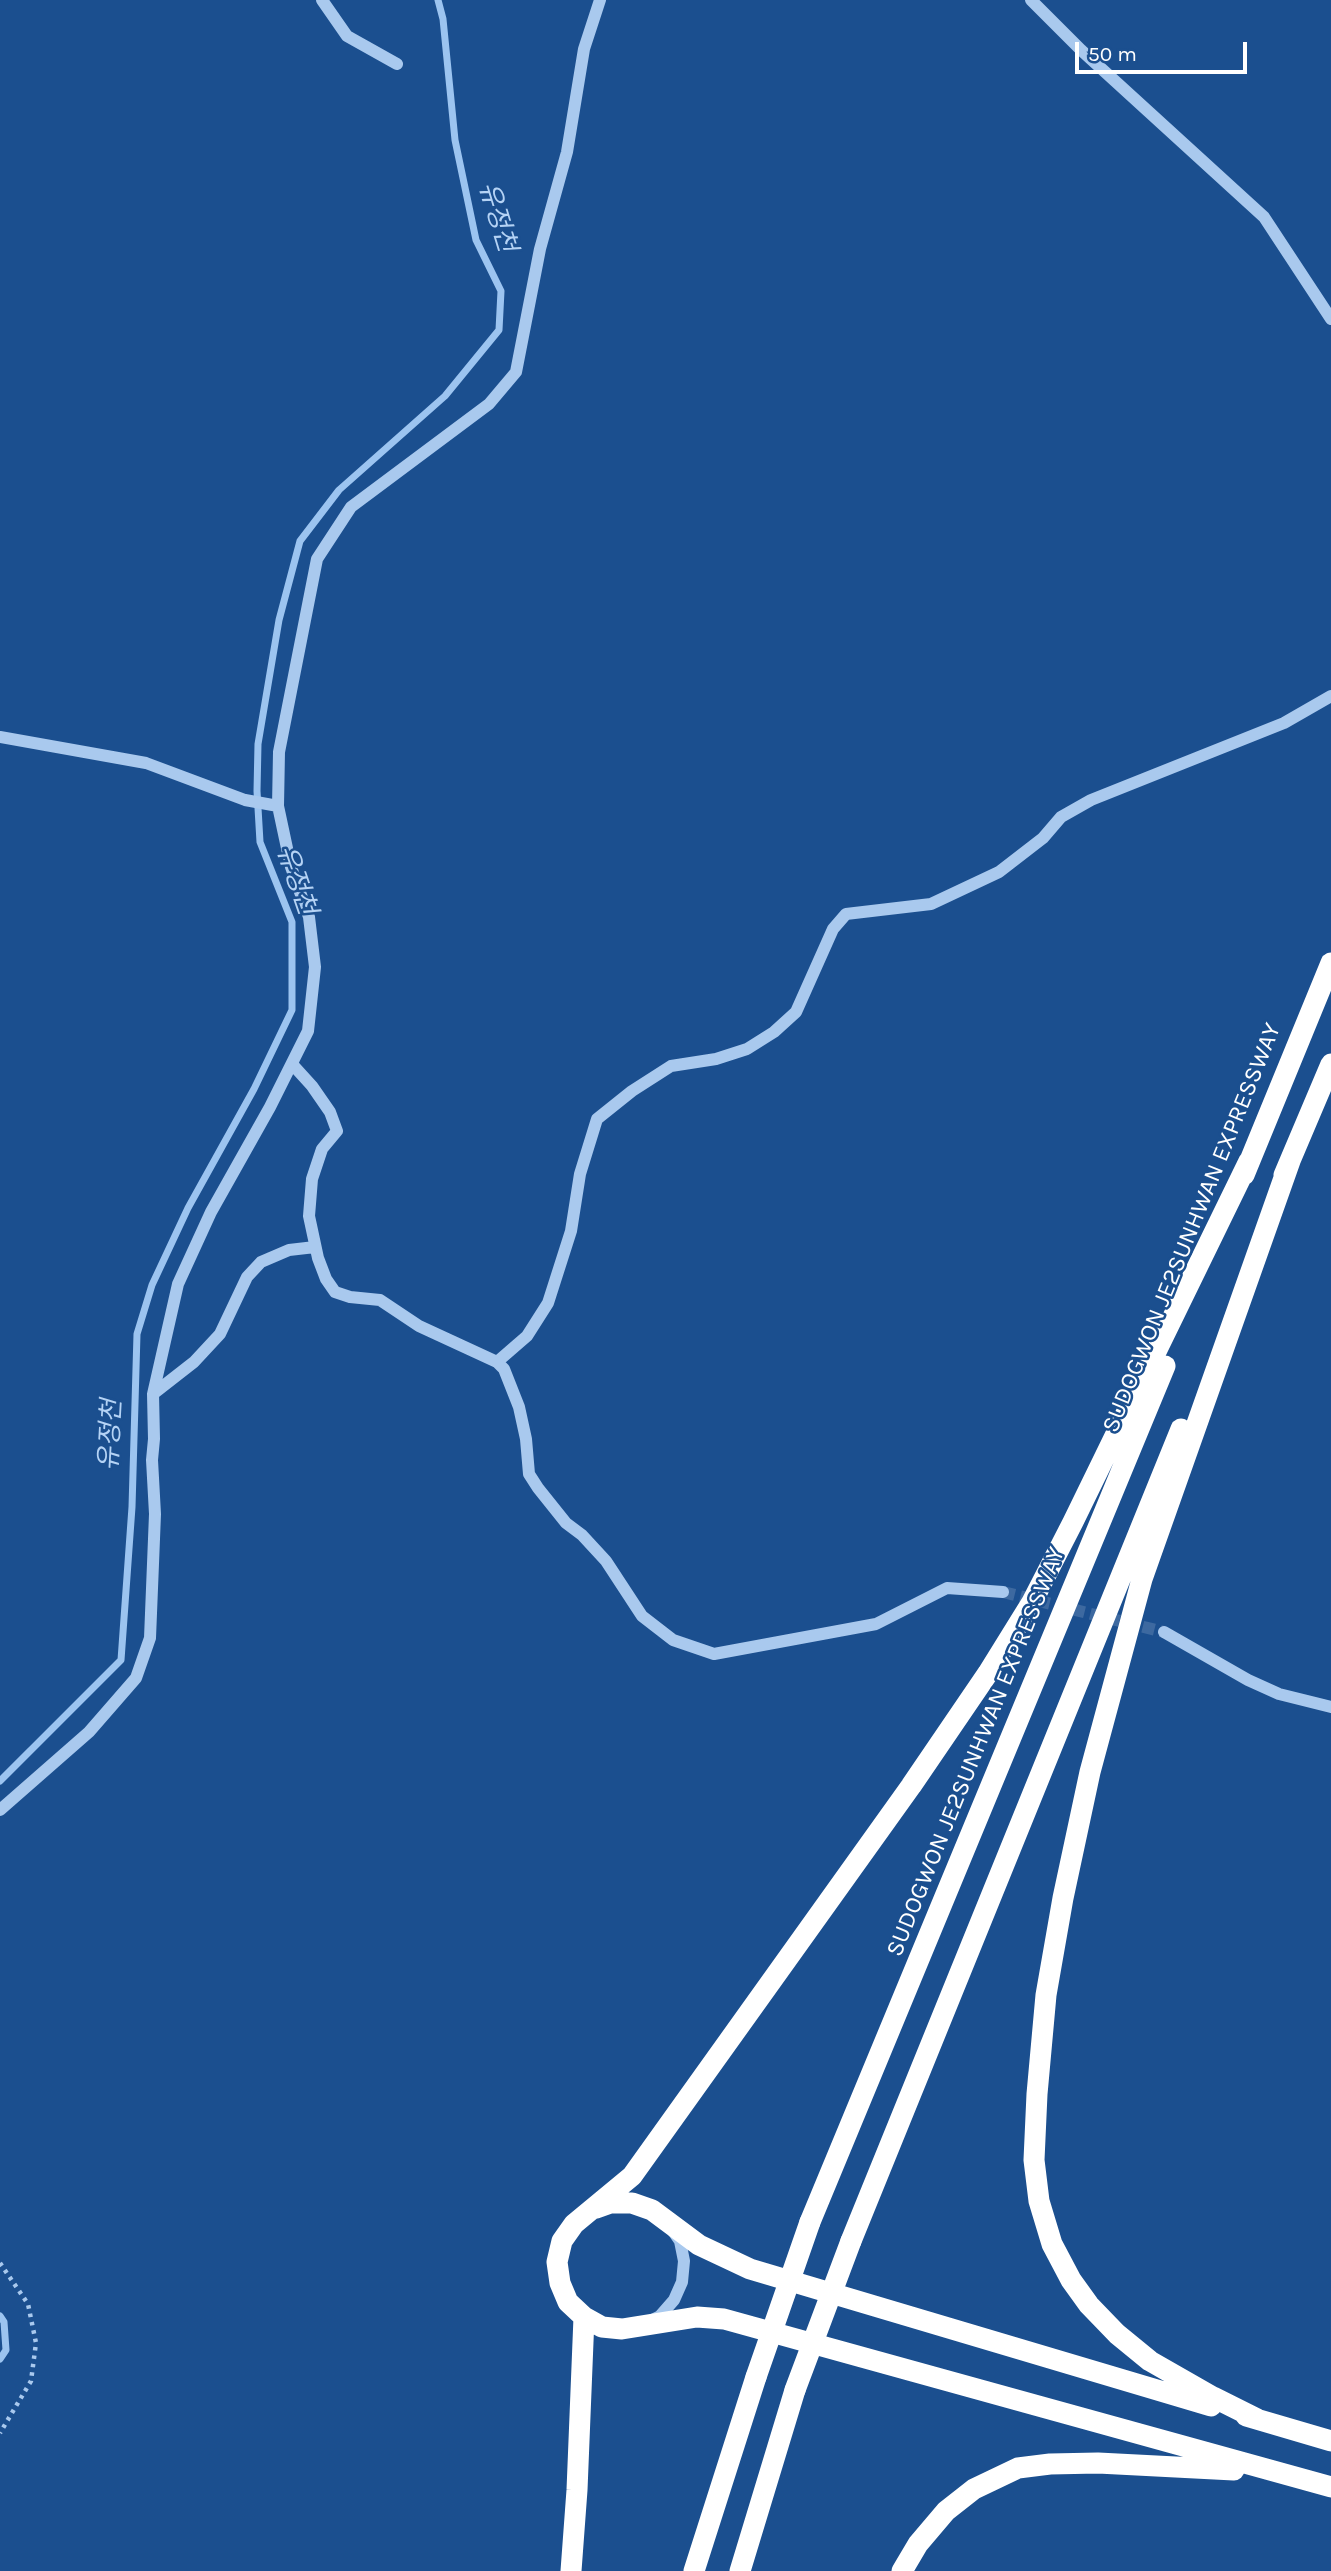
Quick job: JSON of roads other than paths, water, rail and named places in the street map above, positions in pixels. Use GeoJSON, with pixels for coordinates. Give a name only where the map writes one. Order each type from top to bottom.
{"type":"FeatureCollection","features":[{"type":"Feature","properties":{"kind":"highway","name":"SUDOGWON JE2SUNHWAN EXPRESSWAY"},"geometry":{"type":"LineString","coordinates":[[694,2571],[756,2377],[810,2222],[1331,963]]}},
{"type":"Feature","properties":{"kind":"highway"},"geometry":{"type":"LineString","coordinates":[[740,2571],[796,2390],[852,2241],[1331,1064]]}},
{"type":"Feature","properties":{"kind":"highway"},"geometry":{"type":"LineString","coordinates":[[1250,1161],[1073,1522],[1032,1602],[988,1673],[903,1798],[632,2176],[574,2224],[562,2241],[557,2262],[560,2283],[569,2302],[583,2318],[602,2327],[622,2329],[696,2317],[724,2319],[1153,2440],[1331,2487]]}},
{"type":"Feature","properties":{"kind":"highway"},"geometry":{"type":"LineString","coordinates":[[1257,2419],[1150,2361],[1088,2305],[1052,2244],[1040,2201],[1034,2160],[1046,1995],[1090,1772],[1142,1579],[1290,1161]]}},
{"type":"Feature","properties":{"kind":"highway"},"geometry":{"type":"LineString","coordinates":[[590,2210],[610,2203],[632,2203],[652,2210],[719,2256],[750,2269],[1331,2441]]}},
{"type":"Feature","properties":{"kind":"highway"},"geometry":{"type":"LineString","coordinates":[[571,2571],[577,2490],[583,2318]]}},
{"type":"Feature","properties":{"kind":"highway"},"geometry":{"type":"LineString","coordinates":[[902,2571],[918,2544],[946,2511],[974,2489],[1018,2468],[1098,2463],[1283,2473]]}},
{"type":"Feature","properties":{"kind":"street"},"geometry":{"type":"LineString","coordinates":[[322,0],[347,36],[397,64]]}},
{"type":"Feature","properties":{"kind":"street"},"geometry":{"type":"LineString","coordinates":[[0,1810],[89,1732],[136,1678],[150,1639],[155,1514],[153,1394],[178,1284],[211,1212],[308,1031],[315,967],[309,917],[291,867],[278,806],[279,751],[317,559],[351,507],[489,404],[516,372],[540,249],[567,152],[584,49],[600,0]]}},
{"type":"Feature","properties":{"kind":"street"},"geometry":{"type":"LineString","coordinates":[[1031,0],[1081,50],[1264,217],[1331,319]]}},
{"type":"Feature","properties":{"kind":"street"},"geometry":{"type":"LineString","coordinates":[[497,1362],[527,1336],[548,1303],[571,1231],[580,1174],[597,1119],[632,1091],[671,1066],[716,1059],[747,1049],[774,1032],[796,1012],[833,929],[846,914],[931,904],[999,872],[1043,838],[1061,817],[1091,800],[1284,723],[1331,696]]}},
{"type":"Feature","properties":{"kind":"street"},"geometry":{"type":"LineString","coordinates":[[0,737],[146,763],[245,800],[278,806]]}},
{"type":"Feature","properties":{"kind":"street"},"geometry":{"type":"LineString","coordinates":[[292,1064],[330,1112],[337,1130],[322,1149],[312,1179],[309,1216],[315,1247],[326,1279],[335,1293],[380,1300],[419,1326],[497,1362],[504,1369],[519,1407],[526,1439],[529,1474],[566,1523],[582,1535],[606,1561],[642,1616],[673,1640],[713,1654],[876,1624],[947,1588],[1003,1592]]}},
{"type":"Feature","properties":{"kind":"street"},"geometry":{"type":"LineString","coordinates":[[153,1394],[194,1362],[220,1334],[247,1277],[261,1262],[289,1250],[315,1247]]}},
{"type":"Feature","properties":{"kind":"street"},"geometry":{"type":"LineString","coordinates":[[1164,1632],[1248,1680],[1279,1694],[1331,1707]]}},
{"type":"Feature","properties":{"kind":"street"},"geometry":{"type":"LineString","coordinates":[[642,2326],[660,2316],[674,2300],[682,2281],[684,2261],[680,2241],[668,2223]]}},
{"type":"Feature","properties":{"kind":"waterway","name":"유정천"},"geometry":{"type":"LineString","coordinates":[[0,1781],[121,1660],[132,1507],[137,1334],[152,1285],[188,1208],[254,1089],[292,1010],[292,922],[260,842],[257,791],[258,744],[279,620],[300,541],[339,490],[445,396],[499,330],[501,291],[476,240],[455,140],[443,19],[438,0]]}},
{"type":"Feature","properties":{"kind":"waterway"},"geometry":{"type":"LineString","coordinates":[[0,2316],[4,2322],[6,2350],[0,2359]]}},
{"type":"Feature","properties":{"kind":"tunnel"},"geometry":{"type":"LineString","coordinates":[[1003,1592],[1164,1632]]}}]}
